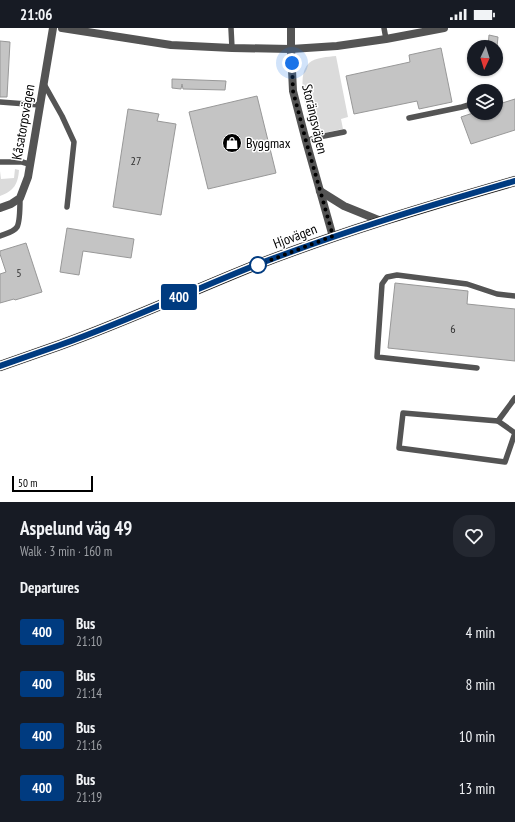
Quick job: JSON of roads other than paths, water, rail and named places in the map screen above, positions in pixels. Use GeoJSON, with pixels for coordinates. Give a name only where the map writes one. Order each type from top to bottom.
{"type":"FeatureCollection","features":[{"type":"Feature","properties":{"kind":"main road","name":"Hjovägen"},"geometry":{"type":"LineString","coordinates":[[0,366],[61,345],[333,236],[515,181]]}},
{"type":"Feature","properties":{"kind":"street","name":"Kåsatorpsvägen"},"geometry":{"type":"LineString","coordinates":[[20,198],[28,176],[53,28]]}},
{"type":"Feature","properties":{"kind":"street"},"geometry":{"type":"LineString","coordinates":[[62,28],[172,44],[232,48],[291,49],[337,46],[386,39],[403,32],[444,28]]}},
{"type":"Feature","properties":{"kind":"street","name":"Storängsvägen"},"geometry":{"type":"LineString","coordinates":[[291,28],[293,91],[333,236]]}},
{"type":"Feature","properties":{"kind":"street"},"geometry":{"type":"LineString","coordinates":[[320,191],[344,206],[381,221]]}},
{"type":"Feature","properties":{"kind":"street"},"geometry":{"type":"LineString","coordinates":[[0,208],[11,204],[20,198]]}},
{"type":"Feature","properties":{"kind":"lane"},"geometry":{"type":"LineString","coordinates":[[231,28],[232,48]]}},
{"type":"Feature","properties":{"kind":"lane"},"geometry":{"type":"LineString","coordinates":[[384,28],[386,39]]}},
{"type":"Feature","properties":{"kind":"lane"},"geometry":{"type":"LineString","coordinates":[[43,84],[62,116],[74,142],[67,207]]}},
{"type":"Feature","properties":{"kind":"lane"},"geometry":{"type":"LineString","coordinates":[[0,102],[40,105]]}},
{"type":"Feature","properties":{"kind":"lane"},"geometry":{"type":"LineString","coordinates":[[409,118],[467,106]]}},
{"type":"Feature","properties":{"kind":"lane"},"geometry":{"type":"LineString","coordinates":[[306,141],[344,132]]}},
{"type":"Feature","properties":{"kind":"lane"},"geometry":{"type":"LineString","coordinates":[[0,162],[22,162],[29,164]]}},
{"type":"Feature","properties":{"kind":"lane"},"geometry":{"type":"LineString","coordinates":[[0,236],[17,227],[20,198]]}},
{"type":"Feature","properties":{"kind":"lane"},"geometry":{"type":"LineString","coordinates":[[477,368],[377,357],[382,284],[387,277],[397,275],[467,284],[497,294],[515,296]]}},
{"type":"Feature","properties":{"kind":"lane"},"geometry":{"type":"LineString","coordinates":[[498,421],[515,398]]}},
{"type":"Feature","properties":{"kind":"lane"},"geometry":{"type":"LineString","coordinates":[[403,413],[498,421],[515,433],[505,462],[399,448],[403,413]]}},
{"type":"Feature","properties":{"kind":"place","name":"Byggmax"},"geometry":{"type":"Point","coordinates":[232,143]}}]}
